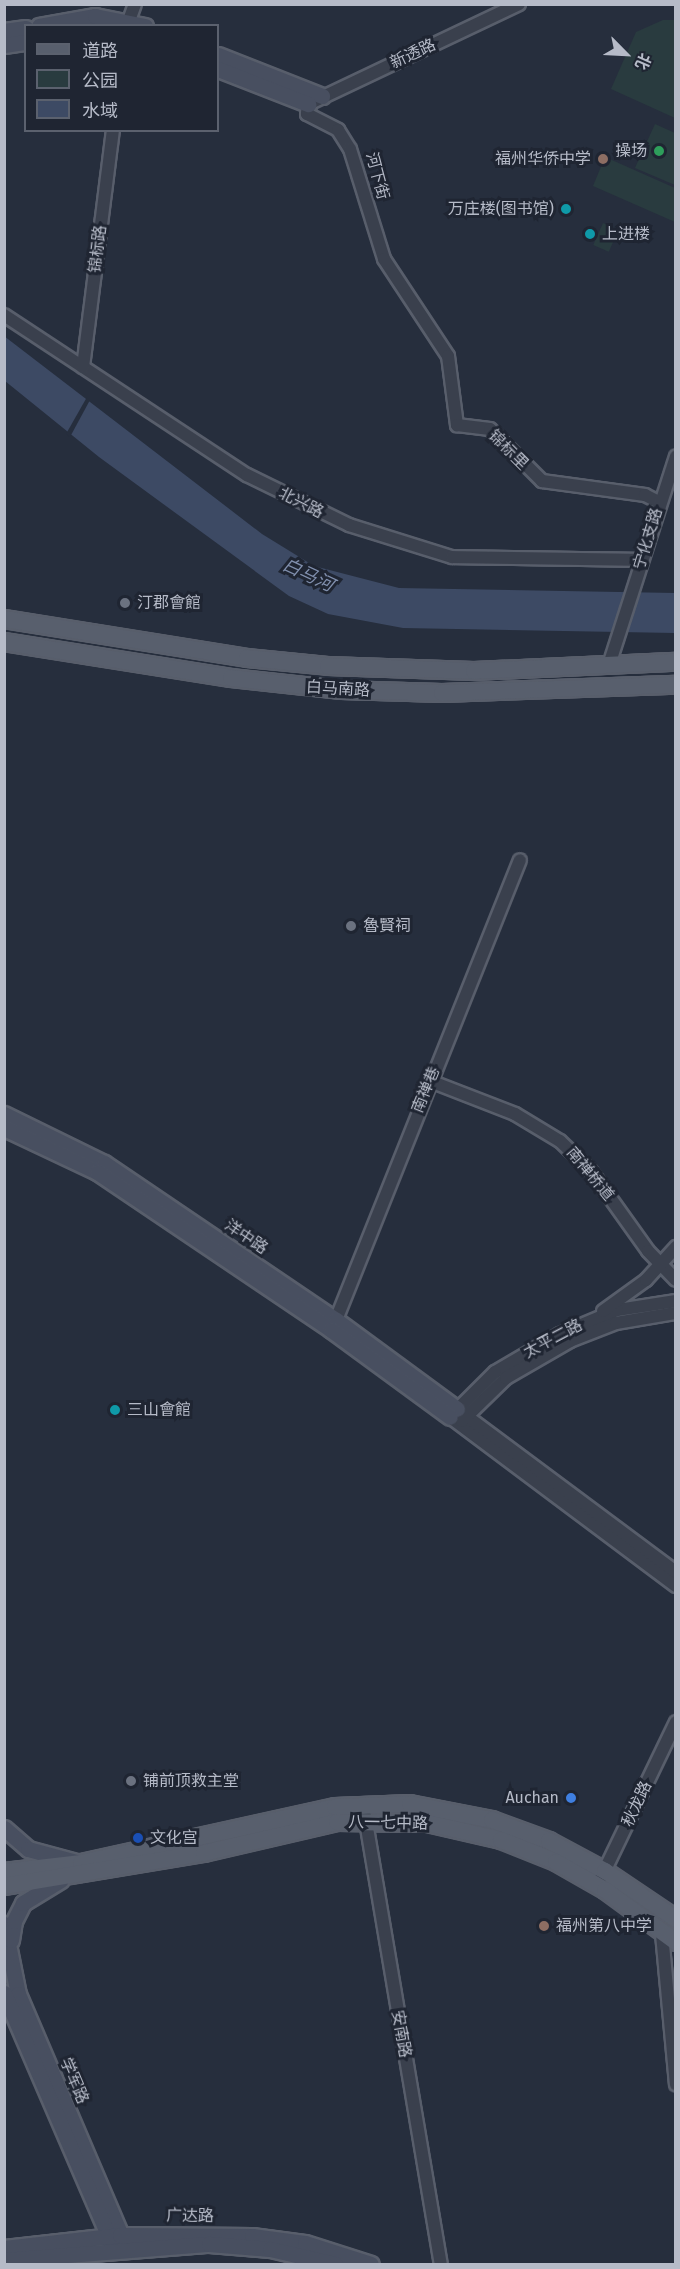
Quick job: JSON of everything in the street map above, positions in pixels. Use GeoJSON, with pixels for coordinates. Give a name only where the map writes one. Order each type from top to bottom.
{"type":"FeatureCollection","features":[{"type":"Feature","properties":{"kind":"main road"},"geometry":{"type":"LineString","coordinates":[[50,24],[95,16],[128,23]]}},
{"type":"Feature","properties":{"kind":"main road"},"geometry":{"type":"LineString","coordinates":[[4,31],[24,28]]}},
{"type":"Feature","properties":{"kind":"main road"},"geometry":{"type":"LineString","coordinates":[[4,45],[24,42]]}},
{"type":"Feature","properties":{"kind":"main road"},"geometry":{"type":"LineString","coordinates":[[219,54],[322,96]]}},
{"type":"Feature","properties":{"kind":"main road","name":"河下街"},"geometry":{"type":"LineString","coordinates":[[219,69],[308,104]]}},
{"type":"Feature","properties":{"kind":"main road"},"geometry":{"type":"LineString","coordinates":[[4,619],[227,655],[328,666],[474,671],[675,663]]}},
{"type":"Feature","properties":{"kind":"main road","name":"白马南路"},"geometry":{"type":"LineString","coordinates":[[4,642],[231,678],[341,690],[442,693],[675,685]]}},
{"type":"Feature","properties":{"kind":"main road","name":"洋中路"},"geometry":{"type":"LineString","coordinates":[[4,1114],[95,1158],[336,1320],[458,1417]]}},
{"type":"Feature","properties":{"kind":"main road","name":"洋中路"},"geometry":{"type":"LineString","coordinates":[[4,1128],[96,1172],[458,1417]]}},
{"type":"Feature","properties":{"kind":"main road","name":"八一七中路"},"geometry":{"type":"LineString","coordinates":[[4,1872],[81,1863],[365,1811],[432,1807],[492,1820],[549,1841],[605,1880],[675,1919]]}},
{"type":"Feature","properties":{"kind":"main road","name":"八一七中路"},"geometry":{"type":"LineString","coordinates":[[4,1886],[66,1877],[365,1811]]}},
{"type":"Feature","properties":{"kind":"main road"},"geometry":{"type":"LineString","coordinates":[[4,1828],[28,1849],[81,1863]]}},
{"type":"Feature","properties":{"kind":"main road"},"geometry":{"type":"LineString","coordinates":[[9,1958],[14,1921],[23,1903],[66,1877]]}},
{"type":"Feature","properties":{"kind":"main road","name":"八一七中路"},"geometry":{"type":"LineString","coordinates":[[605,1880],[669,1938]]}},
{"type":"Feature","properties":{"kind":"main road","name":"学军路"},"geometry":{"type":"LineString","coordinates":[[4,1924],[18,1994],[117,2242]]}},
{"type":"Feature","properties":{"kind":"main road","name":"学军路"},"geometry":{"type":"LineString","coordinates":[[4,1993],[117,2242]]}},
{"type":"Feature","properties":{"kind":"main road","name":"广达路"},"geometry":{"type":"LineString","coordinates":[[4,2260],[178,2233],[276,2238],[325,2248],[371,2265]]}},
{"type":"Feature","properties":{"kind":"main road","name":"广达路"},"geometry":{"type":"LineString","coordinates":[[4,2248],[117,2242],[226,2244],[286,2252],[335,2265]]}},
{"type":"Feature","properties":{"kind":"street"},"geometry":{"type":"LineString","coordinates":[[128,23],[135,4]]}},
{"type":"Feature","properties":{"kind":"street","name":"新透路"},"geometry":{"type":"LineString","coordinates":[[308,104],[519,4]]}},
{"type":"Feature","properties":{"kind":"street","name":"河下街"},"geometry":{"type":"LineString","coordinates":[[308,104],[310,118],[332,126],[347,142],[384,259],[448,356]]}},
{"type":"Feature","properties":{"kind":"street","name":"锦标路"},"geometry":{"type":"LineString","coordinates":[[83,367],[113,132]]}},
{"type":"Feature","properties":{"kind":"street","name":"北兴路"},"geometry":{"type":"LineString","coordinates":[[4,315],[247,475],[325,515],[379,536],[435,555],[466,559],[642,560]]}},
{"type":"Feature","properties":{"kind":"street","name":"锦标里"},"geometry":{"type":"LineString","coordinates":[[448,356],[457,425],[490,429],[542,481],[645,495],[660,502]]}},
{"type":"Feature","properties":{"kind":"street","name":"宁化支路"},"geometry":{"type":"LineString","coordinates":[[609,665],[675,456]]}},
{"type":"Feature","properties":{"kind":"street","name":"南禅巷"},"geometry":{"type":"LineString","coordinates":[[336,1320],[520,861]]}},
{"type":"Feature","properties":{"kind":"street","name":"南禅桥道"},"geometry":{"type":"LineString","coordinates":[[430,1081],[515,1114],[560,1141],[591,1171],[661,1266],[675,1280]]}},
{"type":"Feature","properties":{"kind":"street"},"geometry":{"type":"LineString","coordinates":[[592,1319],[661,1266],[675,1247]]}},
{"type":"Feature","properties":{"kind":"street","name":"太平二路"},"geometry":{"type":"LineString","coordinates":[[458,1417],[504,1366],[592,1319],[640,1304],[675,1301]]}},
{"type":"Feature","properties":{"kind":"street","name":"太平二路"},"geometry":{"type":"LineString","coordinates":[[458,1417],[506,1378],[570,1341],[616,1323],[675,1313]]}},
{"type":"Feature","properties":{"kind":"street"},"geometry":{"type":"LineString","coordinates":[[458,1417],[675,1572]]}},
{"type":"Feature","properties":{"kind":"street"},"geometry":{"type":"LineString","coordinates":[[458,1417],[675,1586]]}},
{"type":"Feature","properties":{"kind":"street","name":"秋龙路"},"geometry":{"type":"LineString","coordinates":[[605,1880],[675,1722]]}},
{"type":"Feature","properties":{"kind":"street","name":"秋龙路"},"geometry":{"type":"LineString","coordinates":[[605,1880],[675,1739]]}},
{"type":"Feature","properties":{"kind":"street","name":"安南路"},"geometry":{"type":"LineString","coordinates":[[365,1811],[441,2265]]}},
{"type":"Feature","properties":{"kind":"street"},"geometry":{"type":"LineString","coordinates":[[669,1938],[675,2084]]}},
{"type":"Feature","properties":{"kind":"green space"},"geometry":{"type":"Polygon","coordinates":[[[663,20],[675,20],[675,118],[611,89],[636,32],[663,20]]]}},
{"type":"Feature","properties":{"kind":"green space","name":"操场"},"geometry":{"type":"Polygon","coordinates":[[[655,124],[675,133],[675,185],[635,168],[655,124]]]}},
{"type":"Feature","properties":{"kind":"green space"},"geometry":{"type":"Polygon","coordinates":[[[605,157],[675,188],[675,222],[593,186],[605,157]]]}},
{"type":"Feature","properties":{"kind":"green space"},"geometry":{"type":"Polygon","coordinates":[[[603,223],[619,230],[609,252],[593,245],[603,223]]]}},
{"type":"Feature","properties":{"kind":"water","name":"白马河"},"geometry":{"type":"Polygon","coordinates":[[[4,336],[262,534],[314,566],[399,588],[675,593],[675,633],[403,628],[328,614],[289,596],[99,457],[5,381],[4,336]]]}},
{"type":"Feature","properties":{"kind":"pier"},"geometry":{"type":"Polygon","coordinates":[[[87,397],[90,400],[70,437],[66,434],[87,397]]]}},
{"type":"Feature","properties":{"kind":"place","name":"操场"},"geometry":{"type":"Point","coordinates":[659,151]}},
{"type":"Feature","properties":{"kind":"place","name":"福州华侨中学"},"geometry":{"type":"Point","coordinates":[603,159]}},
{"type":"Feature","properties":{"kind":"place","name":"万庄楼(图书馆)"},"geometry":{"type":"Point","coordinates":[566,209]}},
{"type":"Feature","properties":{"kind":"place","name":"上进楼"},"geometry":{"type":"Point","coordinates":[590,234]}},
{"type":"Feature","properties":{"kind":"place","name":"汀郡會館"},"geometry":{"type":"Point","coordinates":[125,603]}},
{"type":"Feature","properties":{"kind":"place","name":"魯賢祠"},"geometry":{"type":"Point","coordinates":[351,926]}},
{"type":"Feature","properties":{"kind":"place","name":"三山會館"},"geometry":{"type":"Point","coordinates":[115,1410]}},
{"type":"Feature","properties":{"kind":"place","name":"铺前顶救主堂"},"geometry":{"type":"Point","coordinates":[131,1781]}},
{"type":"Feature","properties":{"kind":"place","name":"Auchan"},"geometry":{"type":"Point","coordinates":[571,1798]}},
{"type":"Feature","properties":{"kind":"place","name":"文化宫"},"geometry":{"type":"Point","coordinates":[138,1838]}},
{"type":"Feature","properties":{"kind":"place","name":"福州第八中学"},"geometry":{"type":"Point","coordinates":[544,1926]}}]}
